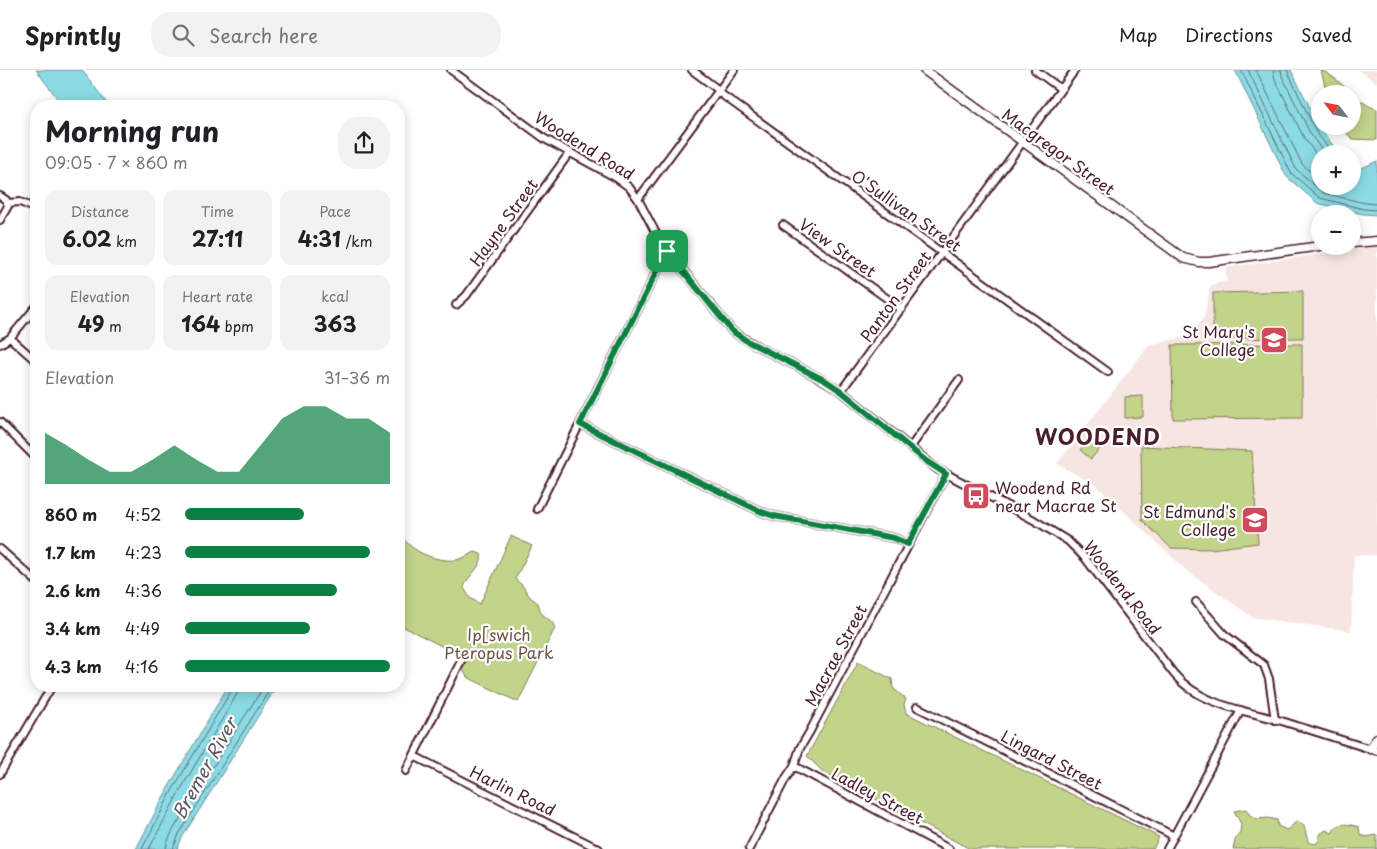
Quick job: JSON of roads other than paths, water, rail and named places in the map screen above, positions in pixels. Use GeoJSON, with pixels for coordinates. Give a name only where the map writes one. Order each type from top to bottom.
{"type":"FeatureCollection","features":[{"type":"Feature","properties":{"kind":"street","name":"Woodend Road"},"geometry":{"type":"LineString","coordinates":[[450,70],[545,139],[629,186],[667,251],[732,331],[747,341],[826,381],[841,391],[910,448],[946,474],[1034,520],[1068,541],[1085,558],[1180,681],[1199,695],[1241,710],[1374,750]]}},
{"type":"Feature","properties":{"kind":"street","name":"O'Sullivan Street"},"geometry":{"type":"LineString","coordinates":[[692,70],[718,91],[1108,372]]}},
{"type":"Feature","properties":{"kind":"street"},"geometry":{"type":"LineString","coordinates":[[638,199],[734,70]]}},
{"type":"Feature","properties":{"kind":"street","name":"Macgregor Street"},"geometry":{"type":"LineString","coordinates":[[924,70],[1178,255],[1192,261],[1209,262],[1311,247]]}},
{"type":"Feature","properties":{"kind":"street"},"geometry":{"type":"LineString","coordinates":[[1035,70],[1061,89]]}},
{"type":"Feature","properties":{"kind":"street","name":"Panton Street"},"geometry":{"type":"LineString","coordinates":[[841,391],[1075,70]]}},
{"type":"Feature","properties":{"kind":"street","name":"Hayne Street"},"geometry":{"type":"LineString","coordinates":[[456,305],[466,296],[570,152]]}},
{"type":"Feature","properties":{"kind":"street"},"geometry":{"type":"LineString","coordinates":[[0,196],[8,203],[20,202],[30,206]]}},
{"type":"Feature","properties":{"kind":"street"},"geometry":{"type":"LineString","coordinates":[[0,220],[8,203]]}},
{"type":"Feature","properties":{"kind":"street","name":"View Street"},"geometry":{"type":"LineString","coordinates":[[783,224],[902,309]]}},
{"type":"Feature","properties":{"kind":"street"},"geometry":{"type":"LineString","coordinates":[[1361,242],[1377,241]]}},
{"type":"Feature","properties":{"kind":"street"},"geometry":{"type":"LineString","coordinates":[[537,509],[667,251]]}},
{"type":"Feature","properties":{"kind":"street"},"geometry":{"type":"LineString","coordinates":[[0,344],[10,338],[30,315]]}},
{"type":"Feature","properties":{"kind":"street"},"geometry":{"type":"LineString","coordinates":[[10,338],[30,356]]}},
{"type":"Feature","properties":{"kind":"street"},"geometry":{"type":"LineString","coordinates":[[910,448],[959,380]]}},
{"type":"Feature","properties":{"kind":"street"},"geometry":{"type":"LineString","coordinates":[[0,422],[30,449]]}},
{"type":"Feature","properties":{"kind":"street"},"geometry":{"type":"LineString","coordinates":[[580,424],[762,512],[774,516],[894,538],[908,544]]}},
{"type":"Feature","properties":{"kind":"street","name":"Macrae Street"},"geometry":{"type":"LineString","coordinates":[[749,849],[794,766],[800,748],[946,474]]}},
{"type":"Feature","properties":{"kind":"street"},"geometry":{"type":"LineString","coordinates":[[0,549],[30,576]]}},
{"type":"Feature","properties":{"kind":"street"},"geometry":{"type":"LineString","coordinates":[[1196,602],[1224,634],[1264,665],[1269,680],[1275,720]]}},
{"type":"Feature","properties":{"kind":"street"},"geometry":{"type":"LineString","coordinates":[[406,771],[465,653]]}},
{"type":"Feature","properties":{"kind":"street"},"geometry":{"type":"LineString","coordinates":[[0,774],[48,692]]}},
{"type":"Feature","properties":{"kind":"street","name":"Lingard Street"},"geometry":{"type":"LineString","coordinates":[[917,707],[1174,836]]}},
{"type":"Feature","properties":{"kind":"street"},"geometry":{"type":"LineString","coordinates":[[1167,849],[1241,710]]}},
{"type":"Feature","properties":{"kind":"street"},"geometry":{"type":"LineString","coordinates":[[1374,750],[1377,738]]}},
{"type":"Feature","properties":{"kind":"street","name":"Harlin Road"},"geometry":{"type":"LineString","coordinates":[[414,756],[599,849]]}},
{"type":"Feature","properties":{"kind":"street","name":"Ladley Street"},"geometry":{"type":"LineString","coordinates":[[794,766],[949,849]]}},
{"type":"Feature","properties":{"kind":"water"},"geometry":{"type":"Polygon","coordinates":[[[36,70],[82,70],[104,100],[58,100],[36,70]]]}},
{"type":"Feature","properties":{"kind":"water"},"geometry":{"type":"Polygon","coordinates":[[[1235,70],[1291,70],[1311,109],[1311,135],[1325,135],[1333,145],[1311,145],[1311,195],[1361,195],[1361,168],[1377,161],[1377,215],[1361,214],[1361,205],[1325,205],[1317,203],[1286,176],[1235,70]]]}},
{"type":"Feature","properties":{"kind":"water","name":"Bremer River"},"geometry":{"type":"Polygon","coordinates":[[[224,692],[273,692],[183,836],[177,849],[136,849],[168,788],[224,692]]]}},
{"type":"Feature","properties":{"kind":"place","name":"St Mary's College"},"geometry":{"type":"Point","coordinates":[1274,340]}},
{"type":"Feature","properties":{"kind":"place","name":"Woodend Rd near Macrae St"},"geometry":{"type":"Point","coordinates":[976,496]}},
{"type":"Feature","properties":{"kind":"place","name":"St Edmund's College"},"geometry":{"type":"Point","coordinates":[1255,520]}},
{"type":"Feature","properties":{"kind":"district","name":"WOODEND"},"geometry":{"type":"Point","coordinates":[1098,436]}},
{"type":"Feature","properties":{"kind":"park label","name":"Ip[swich Pteropus Park"},"geometry":{"type":"Point","coordinates":[499,643]}}]}
